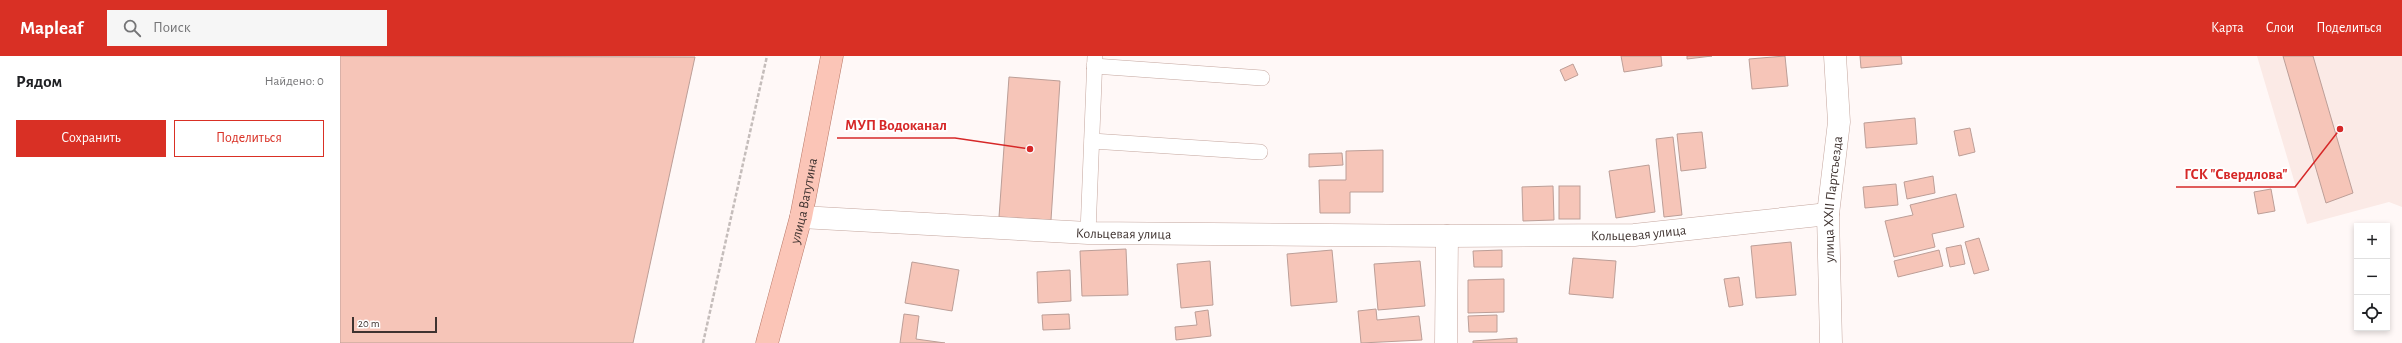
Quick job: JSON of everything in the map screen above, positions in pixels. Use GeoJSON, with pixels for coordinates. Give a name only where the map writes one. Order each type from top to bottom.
{"type":"FeatureCollection","features":[{"type":"Feature","properties":{"kind":"main road","name":"улица Ватутина"},"geometry":{"type":"LineString","coordinates":[[768,343],[801,217],[832,56]]}},
{"type":"Feature","properties":{"kind":"street","name":"улица XXII Партсъезда"},"geometry":{"type":"LineString","coordinates":[[1832,343],[1828,214],[1838,122],[1835,56]]}},
{"type":"Feature","properties":{"kind":"street","name":"Кольцевая улица"},"geometry":{"type":"LineString","coordinates":[[801,217],[1088,234],[1447,236],[1634,235],[1828,214]]}},
{"type":"Feature","properties":{"kind":"street"},"geometry":{"type":"LineString","coordinates":[[1446,343],[1447,236]]}},
{"type":"Feature","properties":{"kind":"lane"},"geometry":{"type":"LineString","coordinates":[[1088,234],[1095,61],[1262,78]]}},
{"type":"Feature","properties":{"kind":"lane"},"geometry":{"type":"LineString","coordinates":[[1092,141],[1260,152]]}},
{"type":"Feature","properties":{"kind":"path"},"geometry":{"type":"LineString","coordinates":[[703,343],[767,56]]}},
{"type":"Feature","properties":{"kind":"shaded area"},"geometry":{"type":"Polygon","coordinates":[[[2257,56],[2402,56],[2402,207],[2389,202],[2307,224],[2257,56]]]}},
{"type":"Feature","properties":{"kind":"building"},"geometry":{"type":"Polygon","coordinates":[[[340,56],[695,57],[633,343],[340,343],[340,56]]]}},
{"type":"Feature","properties":{"kind":"building"},"geometry":{"type":"Polygon","coordinates":[[[1621,56],[1661,56],[1662,66],[1624,72],[1621,56]]]}},
{"type":"Feature","properties":{"kind":"building"},"geometry":{"type":"Polygon","coordinates":[[[1687,56],[1712,56],[1687,59],[1687,56]]]}},
{"type":"Feature","properties":{"kind":"building"},"geometry":{"type":"Polygon","coordinates":[[[1785,56],[1788,86],[1752,89],[1749,59],[1785,56]]]}},
{"type":"Feature","properties":{"kind":"building"},"geometry":{"type":"Polygon","coordinates":[[[1860,56],[1901,56],[1902,64],[1861,68],[1860,56]]]}},
{"type":"Feature","properties":{"kind":"building"},"geometry":{"type":"Polygon","coordinates":[[[2283,56],[2313,56],[2353,193],[2326,203],[2283,56]]]}},
{"type":"Feature","properties":{"kind":"building"},"geometry":{"type":"Polygon","coordinates":[[[1573,64],[1578,75],[1565,81],[1560,70],[1573,64]]]}},
{"type":"Feature","properties":{"kind":"building"},"geometry":{"type":"Polygon","coordinates":[[[1009,77],[1060,81],[1051,220],[999,217],[1009,77]]]}},
{"type":"Feature","properties":{"kind":"building"},"geometry":{"type":"Polygon","coordinates":[[[1915,118],[1917,144],[1866,148],[1864,123],[1915,118]]]}},
{"type":"Feature","properties":{"kind":"building"},"geometry":{"type":"Polygon","coordinates":[[[1970,128],[1975,152],[1959,156],[1954,131],[1970,128]]]}},
{"type":"Feature","properties":{"kind":"building"},"geometry":{"type":"Polygon","coordinates":[[[1702,132],[1706,168],[1681,171],[1677,134],[1702,132]]]}},
{"type":"Feature","properties":{"kind":"building"},"geometry":{"type":"Polygon","coordinates":[[[1673,137],[1682,215],[1664,217],[1656,139],[1673,137]]]}},
{"type":"Feature","properties":{"kind":"building"},"geometry":{"type":"Polygon","coordinates":[[[1383,150],[1383,192],[1350,192],[1350,213],[1320,213],[1319,180],[1346,180],[1346,151],[1383,150]]]}},
{"type":"Feature","properties":{"kind":"building"},"geometry":{"type":"Polygon","coordinates":[[[1342,153],[1343,165],[1309,167],[1309,154],[1342,153]]]}},
{"type":"Feature","properties":{"kind":"building"},"geometry":{"type":"Polygon","coordinates":[[[1649,165],[1655,212],[1616,218],[1609,171],[1649,165]]]}},
{"type":"Feature","properties":{"kind":"building"},"geometry":{"type":"Polygon","coordinates":[[[1933,176],[1935,193],[1907,199],[1904,182],[1933,176]]]}},
{"type":"Feature","properties":{"kind":"building"},"geometry":{"type":"Polygon","coordinates":[[[1896,184],[1898,205],[1865,208],[1863,187],[1896,184]]]}},
{"type":"Feature","properties":{"kind":"building"},"geometry":{"type":"Polygon","coordinates":[[[1553,186],[1554,220],[1523,221],[1522,187],[1553,186]]]}},
{"type":"Feature","properties":{"kind":"building"},"geometry":{"type":"Polygon","coordinates":[[[1559,186],[1580,186],[1580,219],[1559,219],[1559,186]]]}},
{"type":"Feature","properties":{"kind":"building"},"geometry":{"type":"Polygon","coordinates":[[[2271,189],[2275,211],[2258,214],[2254,192],[2271,189]]]}},
{"type":"Feature","properties":{"kind":"building"},"geometry":{"type":"Polygon","coordinates":[[[1956,194],[1964,227],[1932,234],[1935,247],[1894,257],[1885,221],[1913,215],[1910,205],[1956,194]]]}},
{"type":"Feature","properties":{"kind":"building"},"geometry":{"type":"Polygon","coordinates":[[[1979,238],[1989,270],[1974,274],[1965,242],[1979,238]]]}},
{"type":"Feature","properties":{"kind":"building"},"geometry":{"type":"Polygon","coordinates":[[[1791,242],[1796,295],[1756,298],[1751,246],[1791,242]]]}},
{"type":"Feature","properties":{"kind":"building"},"geometry":{"type":"Polygon","coordinates":[[[1961,245],[1965,264],[1950,267],[1946,248],[1961,245]]]}},
{"type":"Feature","properties":{"kind":"building"},"geometry":{"type":"Polygon","coordinates":[[[1126,249],[1128,295],[1082,296],[1080,251],[1126,249]]]}},
{"type":"Feature","properties":{"kind":"building"},"geometry":{"type":"Polygon","coordinates":[[[1332,250],[1337,302],[1291,306],[1287,254],[1332,250]]]}},
{"type":"Feature","properties":{"kind":"building"},"geometry":{"type":"Polygon","coordinates":[[[1502,250],[1502,267],[1474,267],[1473,251],[1502,250]]]}},
{"type":"Feature","properties":{"kind":"building"},"geometry":{"type":"Polygon","coordinates":[[[1939,250],[1943,266],[1898,277],[1894,261],[1939,250]]]}},
{"type":"Feature","properties":{"kind":"building"},"geometry":{"type":"Polygon","coordinates":[[[1573,258],[1616,261],[1613,298],[1569,294],[1573,258]]]}},
{"type":"Feature","properties":{"kind":"building"},"geometry":{"type":"Polygon","coordinates":[[[1210,261],[1213,305],[1181,308],[1177,264],[1210,261]]]}},
{"type":"Feature","properties":{"kind":"building"},"geometry":{"type":"Polygon","coordinates":[[[1420,261],[1425,306],[1378,310],[1374,264],[1420,261]]]}},
{"type":"Feature","properties":{"kind":"building"},"geometry":{"type":"Polygon","coordinates":[[[912,262],[959,270],[952,311],[905,303],[912,262]]]}},
{"type":"Feature","properties":{"kind":"building"},"geometry":{"type":"Polygon","coordinates":[[[1070,270],[1071,301],[1038,303],[1037,272],[1070,270]]]}},
{"type":"Feature","properties":{"kind":"building"},"geometry":{"type":"Polygon","coordinates":[[[1739,277],[1743,305],[1729,307],[1724,279],[1739,277]]]}},
{"type":"Feature","properties":{"kind":"building"},"geometry":{"type":"Polygon","coordinates":[[[1504,279],[1504,312],[1468,313],[1468,280],[1504,279]]]}},
{"type":"Feature","properties":{"kind":"building"},"geometry":{"type":"Polygon","coordinates":[[[1376,309],[1377,320],[1419,316],[1422,340],[1361,343],[1358,311],[1376,309]]]}},
{"type":"Feature","properties":{"kind":"building"},"geometry":{"type":"Polygon","coordinates":[[[1208,310],[1211,336],[1176,340],[1175,327],[1197,325],[1195,312],[1208,310]]]}},
{"type":"Feature","properties":{"kind":"building"},"geometry":{"type":"Polygon","coordinates":[[[904,314],[919,316],[916,339],[945,343],[900,343],[904,314]]]}},
{"type":"Feature","properties":{"kind":"building"},"geometry":{"type":"Polygon","coordinates":[[[1069,314],[1070,329],[1043,330],[1042,315],[1069,314]]]}},
{"type":"Feature","properties":{"kind":"building"},"geometry":{"type":"Polygon","coordinates":[[[1497,315],[1497,332],[1469,332],[1468,316],[1497,315]]]}},
{"type":"Feature","properties":{"kind":"building"},"geometry":{"type":"Polygon","coordinates":[[[1517,338],[1517,343],[1473,343],[1473,341],[1517,338]]]}},
{"type":"Feature","properties":{"kind":"place","name":"ГСК \"Свердлова\""},"geometry":{"type":"Point","coordinates":[2340,129]}},
{"type":"Feature","properties":{"kind":"place","name":"МУП Водоканал"},"geometry":{"type":"Point","coordinates":[1030,149]}}]}
